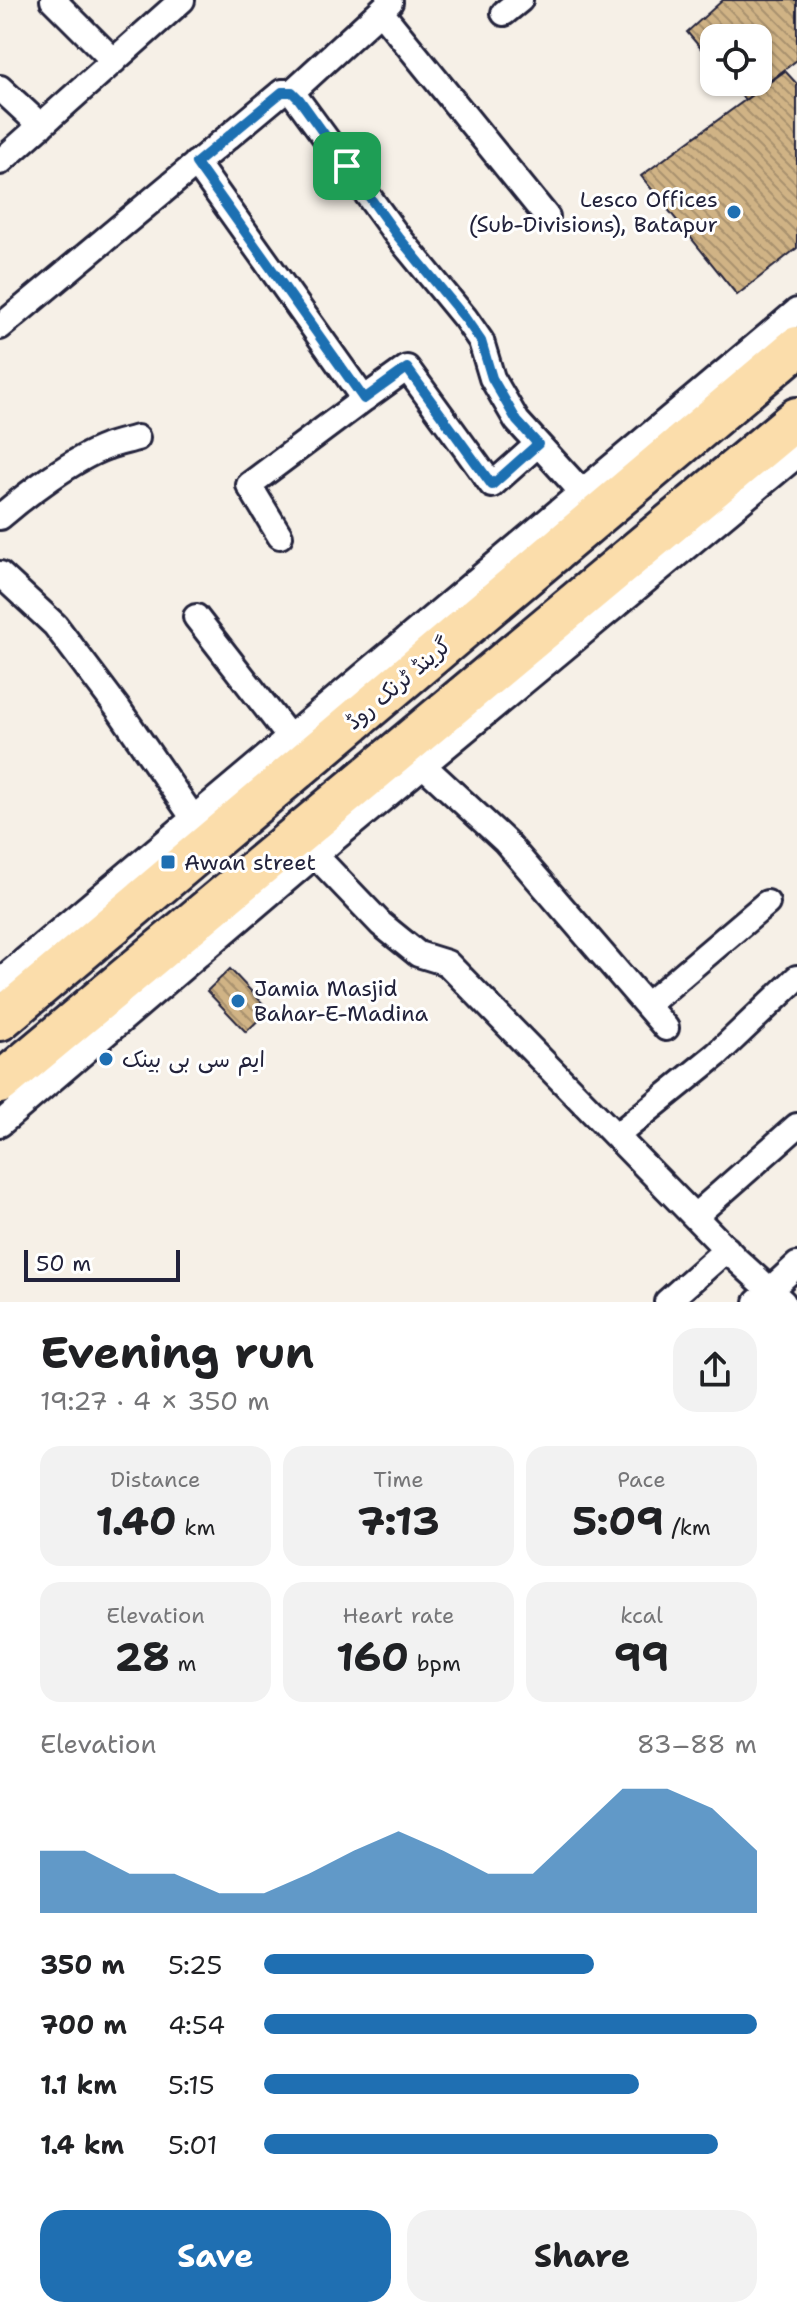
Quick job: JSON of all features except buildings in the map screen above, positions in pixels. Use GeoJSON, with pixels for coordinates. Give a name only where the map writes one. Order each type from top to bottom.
{"type":"FeatureCollection","features":[{"type":"Feature","properties":{"kind":"highway","name":"گرینڈ ٹرنک روڈ"},"geometry":{"type":"LineString","coordinates":[[0,1020],[144,879],[797,347]]}},
{"type":"Feature","properties":{"kind":"highway"},"geometry":{"type":"LineString","coordinates":[[0,1083],[797,418]]}},
{"type":"Feature","properties":{"kind":"street"},"geometry":{"type":"LineString","coordinates":[[53,0],[114,61]]}},
{"type":"Feature","properties":{"kind":"street"},"geometry":{"type":"LineString","coordinates":[[0,162],[114,61],[171,3]]}},
{"type":"Feature","properties":{"kind":"street"},"geometry":{"type":"LineString","coordinates":[[0,327],[282,92],[292,92],[385,6],[547,217]]}},
{"type":"Feature","properties":{"kind":"street"},"geometry":{"type":"LineString","coordinates":[[0,88],[41,126]]}},
{"type":"Feature","properties":{"kind":"street"},"geometry":{"type":"LineString","coordinates":[[292,92],[396,234],[481,341],[492,378],[517,421],[582,492]]}},
{"type":"Feature","properties":{"kind":"street"},"geometry":{"type":"LineString","coordinates":[[196,163],[364,399]]}},
{"type":"Feature","properties":{"kind":"street"},"geometry":{"type":"LineString","coordinates":[[0,981],[144,879],[194,819],[274,770],[290,738],[797,311]]}},
{"type":"Feature","properties":{"kind":"street"},"geometry":{"type":"LineString","coordinates":[[280,536],[249,485],[407,368],[492,485],[538,444]]}},
{"type":"Feature","properties":{"kind":"street"},"geometry":{"type":"LineString","coordinates":[[0,517],[41,485],[81,460],[105,447],[137,438]]}},
{"type":"Feature","properties":{"kind":"street"},"geometry":{"type":"LineString","coordinates":[[0,1124],[315,855],[797,455]]}},
{"type":"Feature","properties":{"kind":"street"},"geometry":{"type":"LineString","coordinates":[[0,574],[55,625],[119,710],[194,819]]}},
{"type":"Feature","properties":{"kind":"street"},"geometry":{"type":"LineString","coordinates":[[196,617],[290,738]]}},
{"type":"Feature","properties":{"kind":"street"},"geometry":{"type":"LineString","coordinates":[[424,766],[505,841],[666,1028]]}},
{"type":"Feature","properties":{"kind":"street"},"geometry":{"type":"LineString","coordinates":[[315,855],[381,924],[418,954],[447,963],[727,1249],[770,1298],[797,1265]]}},
{"type":"Feature","properties":{"kind":"street"},"geometry":{"type":"LineString","coordinates":[[647,1005],[767,903]]}},
{"type":"Feature","properties":{"kind":"street"},"geometry":{"type":"LineString","coordinates":[[616,1136],[716,1055],[797,978]]}},
{"type":"Feature","properties":{"kind":"street"},"geometry":{"type":"LineString","coordinates":[[695,1216],[797,1126]]}},
{"type":"Feature","properties":{"kind":"street"},"geometry":{"type":"LineString","coordinates":[[667,1302],[727,1249]]}},
{"type":"Feature","properties":{"kind":"place","name":"Lesco Offices (Sub-Divisions), Batapur"},"geometry":{"type":"Point","coordinates":[734,212]}},
{"type":"Feature","properties":{"kind":"place","name":"Awan street"},"geometry":{"type":"Point","coordinates":[168,862]}},
{"type":"Feature","properties":{"kind":"place","name":"Jamia Masjid Bahar-E-Madina"},"geometry":{"type":"Point","coordinates":[238,1001]}},
{"type":"Feature","properties":{"kind":"place","name":"ایم سی بی بینک"},"geometry":{"type":"Point","coordinates":[106,1059]}},
{"type":"Feature","properties":{"kind":"route"},"geometry":{"type":"LineString","coordinates":[[282,92],[292,92],[347,166],[396,234],[481,341],[492,378],[517,421],[538,444],[492,485],[407,368],[364,399],[196,163],[282,92]]}}]}
